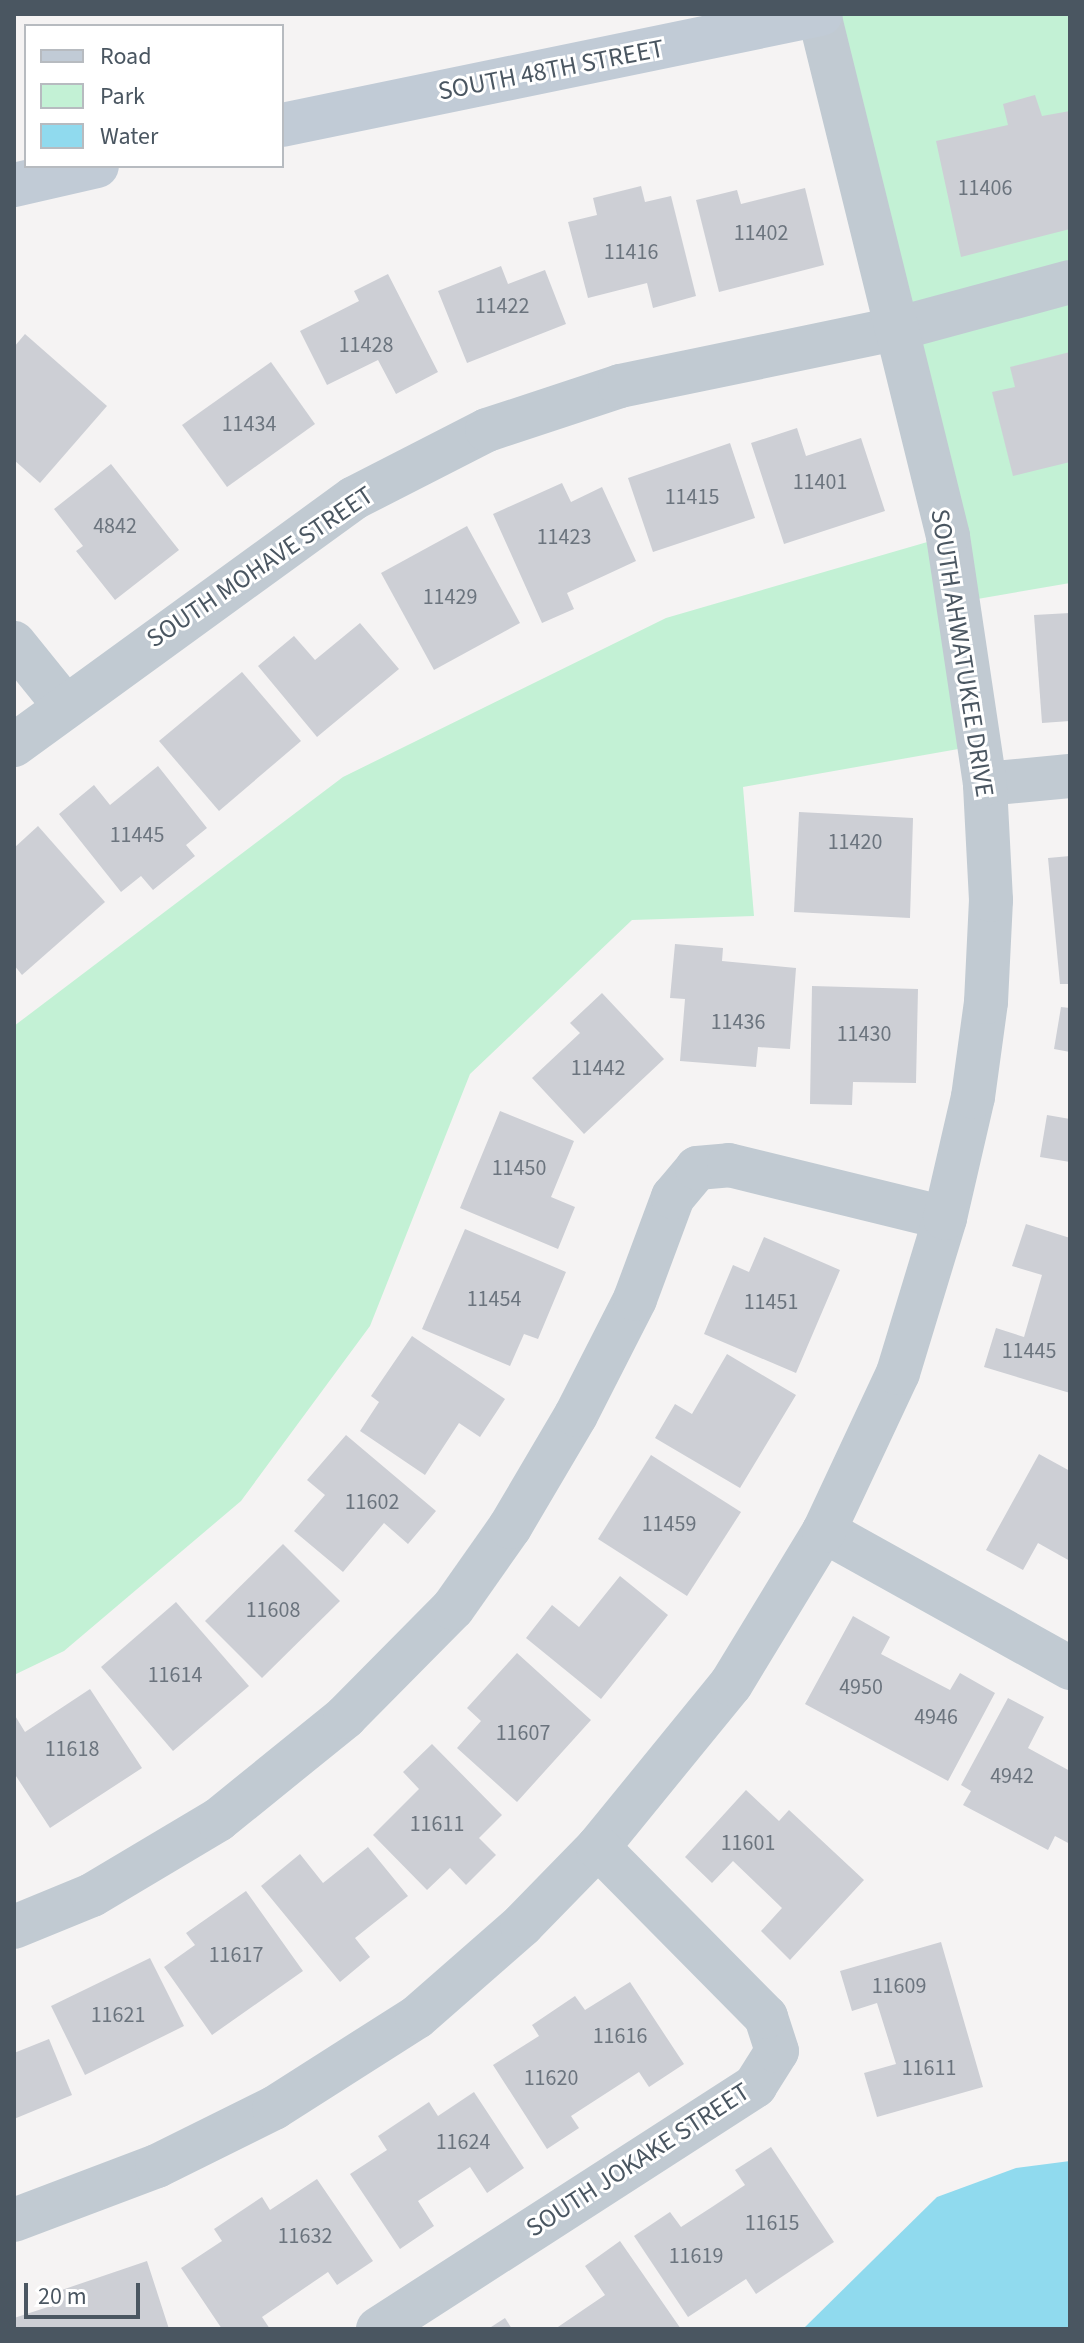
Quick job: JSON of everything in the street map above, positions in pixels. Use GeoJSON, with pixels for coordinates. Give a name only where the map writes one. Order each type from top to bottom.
{"type":"FeatureCollection","features":[{"type":"Feature","properties":{"kind":"main road","name":"SOUTH 48TH STREET"},"geometry":{"type":"LineString","coordinates":[[284,125],[820,14]]}},
{"type":"Feature","properties":{"kind":"main road"},"geometry":{"type":"LineString","coordinates":[[14,185],[88,168]]}},
{"type":"Feature","properties":{"kind":"street","name":"SOUTH AHWATUKEE DRIVE"},"geometry":{"type":"LineString","coordinates":[[14,2220],[157,2166],[274,2108],[404,2025],[522,1925],[598,1847],[731,1684],[824,1531],[898,1373],[945,1218],[973,1097],[986,1002],[991,900],[985,784],[948,536],[820,14]]}},
{"type":"Feature","properties":{"kind":"street","name":"SOUTH MOHAVE STREET"},"geometry":{"type":"LineString","coordinates":[[14,745],[64,705],[354,498],[487,430],[620,386],[896,329],[1070,282]]}},
{"type":"Feature","properties":{"kind":"street"},"geometry":{"type":"LineString","coordinates":[[14,643],[64,705]]}},
{"type":"Feature","properties":{"kind":"street"},"geometry":{"type":"LineString","coordinates":[[985,784],[1070,776]]}},
{"type":"Feature","properties":{"kind":"street"},"geometry":{"type":"LineString","coordinates":[[14,1927],[92,1895],[218,1820],[345,1717],[453,1608],[510,1527],[576,1415],[635,1299],[673,1197],[697,1168],[729,1165],[945,1218]]}},
{"type":"Feature","properties":{"kind":"street"},"geometry":{"type":"LineString","coordinates":[[824,1531],[1070,1668]]}},
{"type":"Feature","properties":{"kind":"street","name":"SOUTH JOKAKE STREET"},"geometry":{"type":"LineString","coordinates":[[378,2329],[755,2086],[777,2051],[766,2017],[598,1847]]}},
{"type":"Feature","properties":{"kind":"green space"},"geometry":{"type":"Polygon","coordinates":[[[819,14],[1070,14],[1070,583],[960,602],[981,745],[743,787],[754,916],[632,920],[470,1074],[370,1326],[241,1501],[64,1651],[14,1675],[14,1026],[343,777],[666,618],[948,536],[819,14]]]}},
{"type":"Feature","properties":{"kind":"water"},"geometry":{"type":"Polygon","coordinates":[[[1070,2161],[1070,2329],[803,2329],[937,2197],[1016,2168],[1070,2161]]]}},
{"type":"Feature","properties":{"kind":"building"},"geometry":{"type":"Polygon","coordinates":[[[1035,95],[1042,116],[1070,111],[1070,229],[961,257],[936,141],[1008,125],[1003,104],[1035,95]]]}},
{"type":"Feature","properties":{"kind":"building"},"geometry":{"type":"Polygon","coordinates":[[[641,186],[645,202],[671,196],[696,296],[653,308],[647,283],[588,298],[568,222],[597,215],[593,198],[641,186]]]}},
{"type":"Feature","properties":{"kind":"building"},"geometry":{"type":"Polygon","coordinates":[[[805,188],[824,265],[719,292],[696,200],[737,190],[741,204],[805,188]]]}},
{"type":"Feature","properties":{"kind":"building"},"geometry":{"type":"Polygon","coordinates":[[[501,266],[508,284],[545,270],[566,324],[467,363],[438,291],[501,266]]]}},
{"type":"Feature","properties":{"kind":"building"},"geometry":{"type":"Polygon","coordinates":[[[388,274],[438,372],[396,394],[378,360],[327,385],[300,331],[359,301],[354,291],[388,274]]]}},
{"type":"Feature","properties":{"kind":"building"},"geometry":{"type":"Polygon","coordinates":[[[25,334],[107,406],[40,483],[14,460],[14,347],[25,334]]]}},
{"type":"Feature","properties":{"kind":"building"},"geometry":{"type":"Polygon","coordinates":[[[1070,352],[1070,462],[1013,476],[992,392],[1015,387],[1010,367],[1070,352]]]}},
{"type":"Feature","properties":{"kind":"building"},"geometry":{"type":"Polygon","coordinates":[[[271,362],[315,424],[227,487],[182,425],[271,362]]]}},
{"type":"Feature","properties":{"kind":"building"},"geometry":{"type":"Polygon","coordinates":[[[797,428],[806,456],[861,438],[885,511],[784,544],[751,443],[797,428]]]}},
{"type":"Feature","properties":{"kind":"building"},"geometry":{"type":"Polygon","coordinates":[[[730,443],[755,518],[653,552],[628,478],[730,443]]]}},
{"type":"Feature","properties":{"kind":"building"},"geometry":{"type":"Polygon","coordinates":[[[111,464],[179,550],[115,600],[76,551],[83,546],[54,509],[111,464]]]}},
{"type":"Feature","properties":{"kind":"building"},"geometry":{"type":"Polygon","coordinates":[[[562,483],[571,502],[602,487],[636,561],[567,593],[574,609],[542,623],[493,514],[562,483]]]}},
{"type":"Feature","properties":{"kind":"building"},"geometry":{"type":"Polygon","coordinates":[[[467,526],[520,623],[434,670],[381,573],[467,526]]]}},
{"type":"Feature","properties":{"kind":"building"},"geometry":{"type":"Polygon","coordinates":[[[1070,613],[1070,721],[1042,723],[1034,615],[1070,613]]]}},
{"type":"Feature","properties":{"kind":"building"},"geometry":{"type":"Polygon","coordinates":[[[360,623],[399,669],[317,737],[258,666],[294,636],[315,660],[360,623]]]}},
{"type":"Feature","properties":{"kind":"building"},"geometry":{"type":"Polygon","coordinates":[[[242,672],[301,741],[219,811],[159,741],[242,672]]]}},
{"type":"Feature","properties":{"kind":"building"},"geometry":{"type":"Polygon","coordinates":[[[158,766],[207,828],[186,845],[195,856],[153,890],[141,876],[121,892],[59,814],[94,785],[110,805],[158,766]]]}},
{"type":"Feature","properties":{"kind":"building"},"geometry":{"type":"Polygon","coordinates":[[[799,812],[913,818],[910,918],[794,912],[799,812]]]}},
{"type":"Feature","properties":{"kind":"building"},"geometry":{"type":"Polygon","coordinates":[[[38,826],[105,902],[22,975],[14,965],[14,848],[38,826]]]}},
{"type":"Feature","properties":{"kind":"building"},"geometry":{"type":"Polygon","coordinates":[[[1070,856],[1070,984],[1060,984],[1048,858],[1070,856]]]}},
{"type":"Feature","properties":{"kind":"building"},"geometry":{"type":"Polygon","coordinates":[[[675,944],[723,948],[722,961],[796,968],[790,1049],[758,1047],[756,1067],[680,1061],[685,999],[670,998],[675,944]]]}},
{"type":"Feature","properties":{"kind":"building"},"geometry":{"type":"Polygon","coordinates":[[[812,986],[918,989],[916,1083],[853,1082],[852,1105],[810,1104],[812,986]]]}},
{"type":"Feature","properties":{"kind":"building"},"geometry":{"type":"Polygon","coordinates":[[[602,993],[664,1059],[584,1134],[532,1078],[580,1033],[570,1023],[602,993]]]}},
{"type":"Feature","properties":{"kind":"building"},"geometry":{"type":"Polygon","coordinates":[[[1061,1007],[1070,1008],[1070,1052],[1054,1049],[1061,1007]]]}},
{"type":"Feature","properties":{"kind":"building"},"geometry":{"type":"Polygon","coordinates":[[[500,1111],[574,1141],[551,1197],[575,1207],[558,1249],[460,1208],[500,1111]]]}},
{"type":"Feature","properties":{"kind":"building"},"geometry":{"type":"Polygon","coordinates":[[[1047,1115],[1070,1119],[1070,1162],[1040,1157],[1047,1115]]]}},
{"type":"Feature","properties":{"kind":"building"},"geometry":{"type":"Polygon","coordinates":[[[1026,1224],[1070,1238],[1070,1393],[984,1367],[996,1328],[1024,1337],[1042,1275],[1012,1266],[1026,1224]]]}},
{"type":"Feature","properties":{"kind":"building"},"geometry":{"type":"Polygon","coordinates":[[[465,1229],[566,1272],[538,1339],[524,1334],[510,1366],[422,1329],[465,1229]]]}},
{"type":"Feature","properties":{"kind":"building"},"geometry":{"type":"Polygon","coordinates":[[[764,1237],[840,1270],[796,1373],[704,1334],[733,1265],[749,1272],[764,1237]]]}},
{"type":"Feature","properties":{"kind":"building"},"geometry":{"type":"Polygon","coordinates":[[[412,1336],[505,1399],[480,1437],[459,1423],[425,1475],[360,1431],[379,1402],[371,1396],[412,1336]]]}},
{"type":"Feature","properties":{"kind":"building"},"geometry":{"type":"Polygon","coordinates":[[[727,1354],[796,1395],[740,1488],[655,1438],[675,1404],[692,1414],[727,1354]]]}},
{"type":"Feature","properties":{"kind":"building"},"geometry":{"type":"Polygon","coordinates":[[[346,1435],[436,1511],[408,1544],[384,1523],[343,1572],[294,1531],[325,1495],[307,1480],[346,1435]]]}},
{"type":"Feature","properties":{"kind":"building"},"geometry":{"type":"Polygon","coordinates":[[[1039,1454],[1070,1471],[1070,1561],[1038,1543],[1023,1570],[986,1550],[1039,1454]]]}},
{"type":"Feature","properties":{"kind":"building"},"geometry":{"type":"Polygon","coordinates":[[[651,1455],[741,1512],[687,1596],[598,1539],[651,1455]]]}},
{"type":"Feature","properties":{"kind":"building"},"geometry":{"type":"Polygon","coordinates":[[[283,1544],[340,1601],[262,1678],[205,1621],[283,1544]]]}},
{"type":"Feature","properties":{"kind":"building"},"geometry":{"type":"Polygon","coordinates":[[[620,1576],[668,1615],[601,1699],[526,1638],[552,1605],[579,1627],[620,1576]]]}},
{"type":"Feature","properties":{"kind":"building"},"geometry":{"type":"Polygon","coordinates":[[[176,1602],[249,1686],[173,1751],[101,1667],[176,1602]]]}},
{"type":"Feature","properties":{"kind":"building"},"geometry":{"type":"Polygon","coordinates":[[[853,1616],[890,1637],[881,1654],[950,1690],[960,1673],[995,1693],[948,1781],[805,1704],[853,1616]]]}},
{"type":"Feature","properties":{"kind":"building"},"geometry":{"type":"Polygon","coordinates":[[[517,1653],[591,1720],[517,1802],[457,1748],[481,1721],[467,1708],[517,1653]]]}},
{"type":"Feature","properties":{"kind":"building"},"geometry":{"type":"Polygon","coordinates":[[[90,1689],[142,1768],[50,1828],[14,1773],[14,1714],[25,1732],[90,1689]]]}},
{"type":"Feature","properties":{"kind":"building"},"geometry":{"type":"Polygon","coordinates":[[[1008,1698],[1044,1717],[1028,1748],[1070,1771],[1070,1844],[1055,1836],[1048,1850],[963,1805],[971,1791],[961,1785],[1008,1698]]]}},
{"type":"Feature","properties":{"kind":"building"},"geometry":{"type":"Polygon","coordinates":[[[432,1744],[502,1815],[479,1838],[496,1855],[466,1885],[450,1868],[427,1890],[373,1835],[419,1789],[403,1772],[432,1744]]]}},
{"type":"Feature","properties":{"kind":"building"},"geometry":{"type":"Polygon","coordinates":[[[746,1790],[779,1821],[789,1810],[864,1880],[790,1960],[761,1931],[782,1908],[733,1861],[712,1883],[685,1857],[746,1790]]]}},
{"type":"Feature","properties":{"kind":"building"},"geometry":{"type":"Polygon","coordinates":[[[368,1847],[408,1896],[355,1938],[370,1957],[340,1982],[261,1886],[300,1854],[323,1883],[368,1847]]]}},
{"type":"Feature","properties":{"kind":"building"},"geometry":{"type":"Polygon","coordinates":[[[246,1891],[303,1971],[212,2035],[164,1967],[195,1945],[186,1933],[246,1891]]]}},
{"type":"Feature","properties":{"kind":"building"},"geometry":{"type":"Polygon","coordinates":[[[941,1942],[983,2087],[877,2117],[864,2073],[896,2064],[877,2003],[852,2011],[840,1971],[941,1942]]]}},
{"type":"Feature","properties":{"kind":"building"},"geometry":{"type":"Polygon","coordinates":[[[150,1958],[184,2026],[85,2075],[51,2006],[150,1958]]]}},
{"type":"Feature","properties":{"kind":"building"},"geometry":{"type":"Polygon","coordinates":[[[630,1982],[684,2064],[649,2087],[639,2072],[571,2116],[579,2128],[547,2149],[493,2065],[539,2036],[532,2025],[575,1996],[585,2010],[630,1982]]]}},
{"type":"Feature","properties":{"kind":"building"},"geometry":{"type":"Polygon","coordinates":[[[49,2039],[72,2095],[14,2119],[14,2053],[49,2039]]]}},
{"type":"Feature","properties":{"kind":"building"},"geometry":{"type":"Polygon","coordinates":[[[474,2092],[524,2168],[487,2193],[470,2167],[418,2201],[434,2226],[400,2249],[350,2174],[387,2150],[378,2136],[429,2102],[438,2116],[474,2092]]]}},
{"type":"Feature","properties":{"kind":"building"},"geometry":{"type":"Polygon","coordinates":[[[771,2147],[834,2242],[756,2294],[746,2279],[688,2317],[634,2236],[670,2212],[681,2227],[712,2207],[745,2185],[735,2170],[771,2147]]]}},
{"type":"Feature","properties":{"kind":"building"},"geometry":{"type":"Polygon","coordinates":[[[317,2179],[373,2261],[337,2285],[328,2272],[262,2317],[270,2329],[222,2329],[181,2268],[222,2241],[214,2229],[262,2197],[270,2210],[317,2179]]]}},
{"type":"Feature","properties":{"kind":"building"},"geometry":{"type":"Polygon","coordinates":[[[620,2241],[681,2329],[555,2329],[605,2295],[585,2266],[620,2241]]]}},
{"type":"Feature","properties":{"kind":"building"},"geometry":{"type":"Polygon","coordinates":[[[147,2261],[169,2329],[14,2329],[14,2318],[51,2306],[47,2295],[147,2261]]]}},
{"type":"Feature","properties":{"kind":"building"},"geometry":{"type":"Polygon","coordinates":[[[505,2318],[512,2329],[488,2329],[505,2318]]]}}]}
